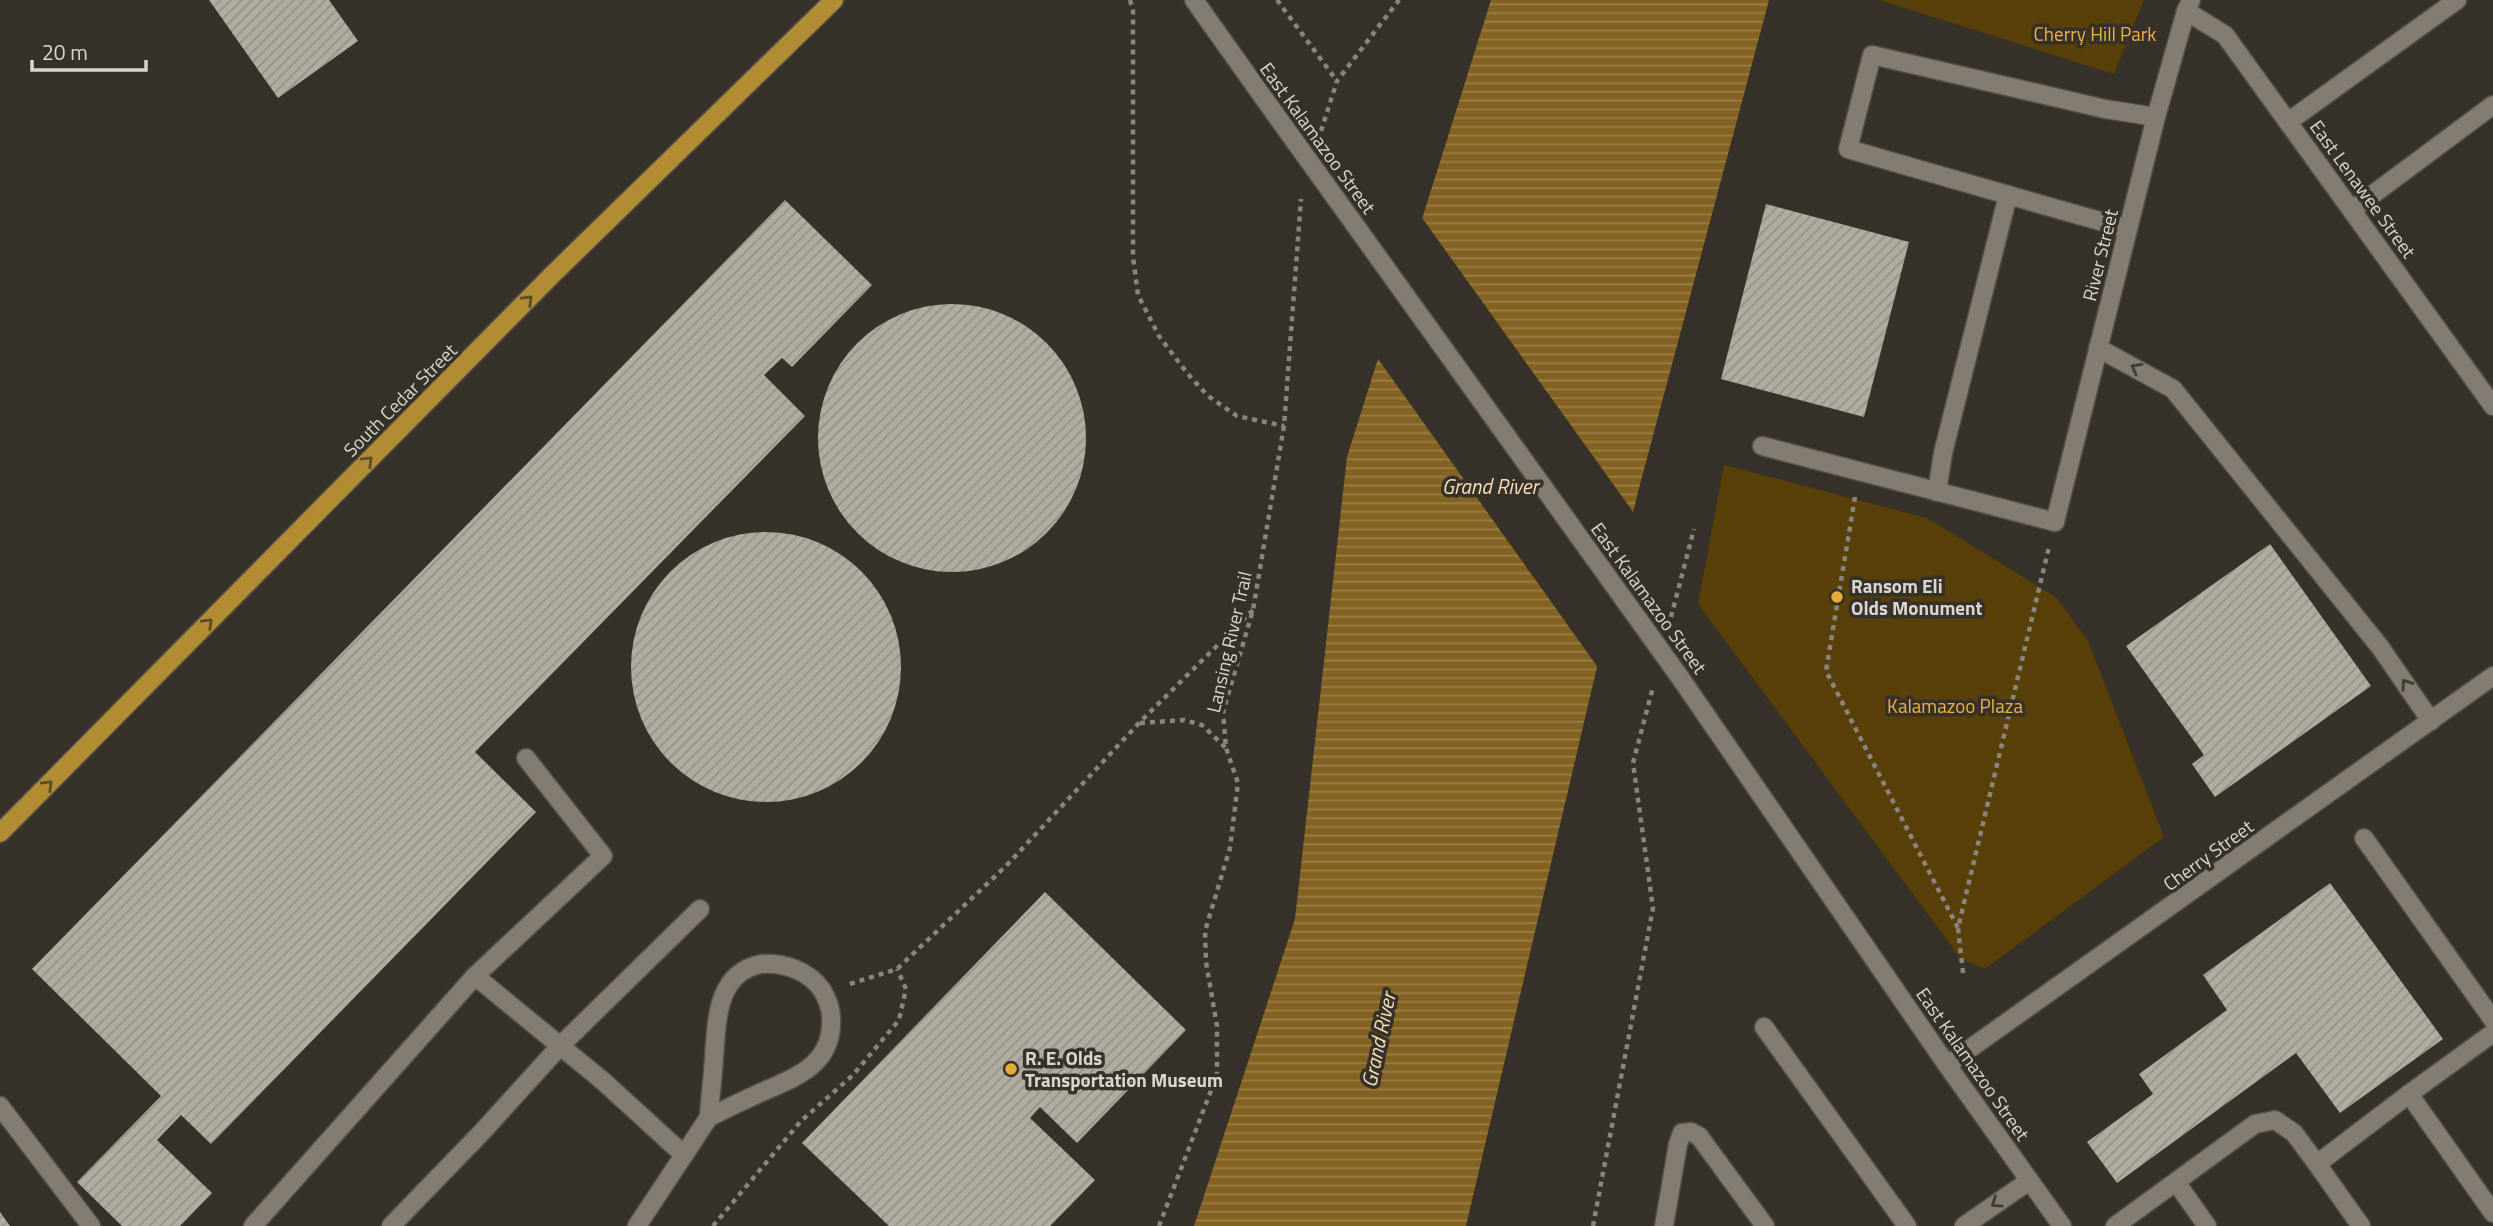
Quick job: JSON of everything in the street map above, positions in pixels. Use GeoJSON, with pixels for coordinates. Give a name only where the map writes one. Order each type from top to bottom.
{"type":"FeatureCollection","features":[{"type":"Feature","properties":{"kind":"main road","name":"South Cedar Street"},"geometry":{"type":"LineString","coordinates":[[0,833],[544,283],[834,0]]}},
{"type":"Feature","properties":{"kind":"street","name":"East Kalamazoo Street"},"geometry":{"type":"LineString","coordinates":[[1194,0],[1679,676],[2057,1224]]}},
{"type":"Feature","properties":{"kind":"street"},"geometry":{"type":"LineString","coordinates":[[2288,122],[2458,0]]}},
{"type":"Feature","properties":{"kind":"street","name":"East Lenawee Street"},"geometry":{"type":"LineString","coordinates":[[2188,6],[2225,35],[2493,406]]}},
{"type":"Feature","properties":{"kind":"street","name":"River Street"},"geometry":{"type":"LineString","coordinates":[[2055,522],[2156,117],[2188,6]]}},
{"type":"Feature","properties":{"kind":"street"},"geometry":{"type":"LineString","coordinates":[[2128,229],[1848,149],[1872,55],[2105,109],[2156,117]]}},
{"type":"Feature","properties":{"kind":"street"},"geometry":{"type":"LineString","coordinates":[[2352,210],[2493,105]]}},
{"type":"Feature","properties":{"kind":"street"},"geometry":{"type":"LineString","coordinates":[[1937,492],[1944,453],[2008,195]]}},
{"type":"Feature","properties":{"kind":"street"},"geometry":{"type":"LineString","coordinates":[[2098,348],[2173,388],[2380,647],[2431,721]]}},
{"type":"Feature","properties":{"kind":"street"},"geometry":{"type":"LineString","coordinates":[[1762,446],[2055,522]]}},
{"type":"Feature","properties":{"kind":"street","name":"Cherry Street"},"geometry":{"type":"LineString","coordinates":[[1947,1065],[2493,677]]}},
{"type":"Feature","properties":{"kind":"street"},"geometry":{"type":"LineString","coordinates":[[253,1226],[475,975],[603,856],[526,758]]}},
{"type":"Feature","properties":{"kind":"street"},"geometry":{"type":"LineString","coordinates":[[2364,838],[2493,1020]]}},
{"type":"Feature","properties":{"kind":"street"},"geometry":{"type":"LineString","coordinates":[[391,1226],[484,1131],[560,1046],[700,909]]}},
{"type":"Feature","properties":{"kind":"street"},"geometry":{"type":"LineString","coordinates":[[637,1226],[709,1117],[716,1018],[723,995],[733,979],[751,966],[766,963],[784,965],[809,977],[824,992],[831,1011],[831,1031],[825,1050],[818,1060],[787,1082],[709,1117]]}},
{"type":"Feature","properties":{"kind":"street"},"geometry":{"type":"LineString","coordinates":[[475,975],[603,1081],[684,1155]]}},
{"type":"Feature","properties":{"kind":"street"},"geometry":{"type":"LineString","coordinates":[[1764,1027],[1908,1226]]}},
{"type":"Feature","properties":{"kind":"street"},"geometry":{"type":"LineString","coordinates":[[2317,1164],[2493,1033]]}},
{"type":"Feature","properties":{"kind":"street"},"geometry":{"type":"LineString","coordinates":[[2409,1094],[2493,1213]]}},
{"type":"Feature","properties":{"kind":"street"},"geometry":{"type":"LineString","coordinates":[[0,1106],[91,1226]]}},
{"type":"Feature","properties":{"kind":"street"},"geometry":{"type":"LineString","coordinates":[[2115,1226],[2255,1124],[2275,1120],[2294,1133],[2361,1226]]}},
{"type":"Feature","properties":{"kind":"street"},"geometry":{"type":"LineString","coordinates":[[1664,1226],[1678,1144],[1682,1133],[1691,1132],[1699,1136],[1765,1226]]}},
{"type":"Feature","properties":{"kind":"street"},"geometry":{"type":"LineString","coordinates":[[1964,1226],[2029,1181]]}},
{"type":"Feature","properties":{"kind":"street"},"geometry":{"type":"LineString","coordinates":[[2176,1182],[2207,1226]]}},
{"type":"Feature","properties":{"kind":"path"},"geometry":{"type":"LineString","coordinates":[[1130,0],[1133,10],[1133,257],[1138,295],[1159,336],[1208,396],[1237,416],[1284,426]]}},
{"type":"Feature","properties":{"kind":"path"},"geometry":{"type":"LineString","coordinates":[[1277,0],[1337,81]]}},
{"type":"Feature","properties":{"kind":"path"},"geometry":{"type":"LineString","coordinates":[[1317,141],[1337,81],[1399,0]]}},
{"type":"Feature","properties":{"kind":"path","name":"Lansing River Trail"},"geometry":{"type":"LineString","coordinates":[[1159,1226],[1217,1075],[1217,1026],[1206,962],[1205,931],[1230,848],[1238,783],[1226,748],[1223,712],[1253,610],[1284,426],[1302,190]]}},
{"type":"Feature","properties":{"kind":"path"},"geometry":{"type":"LineString","coordinates":[[1859,471],[1826,671],[1958,928],[1964,973]]}},
{"type":"Feature","properties":{"kind":"path"},"geometry":{"type":"LineString","coordinates":[[1958,928],[2055,522]]}},
{"type":"Feature","properties":{"kind":"path"},"geometry":{"type":"LineString","coordinates":[[1670,620],[1694,529]]}},
{"type":"Feature","properties":{"kind":"path"},"geometry":{"type":"LineString","coordinates":[[824,992],[897,969],[1006,866],[1139,723],[1253,610]]}},
{"type":"Feature","properties":{"kind":"path"},"geometry":{"type":"LineString","coordinates":[[1593,1226],[1653,908],[1633,763],[1653,685]]}},
{"type":"Feature","properties":{"kind":"path"},"geometry":{"type":"LineString","coordinates":[[1139,723],[1184,720],[1202,724],[1226,748]]}},
{"type":"Feature","properties":{"kind":"path"},"geometry":{"type":"LineString","coordinates":[[713,1226],[801,1121],[853,1075],[899,1020],[905,989],[897,969]]}},
{"type":"Feature","properties":{"kind":"green space","name":"Cherry Hill Park"},"geometry":{"type":"Polygon","coordinates":[[[1879,0],[2144,0],[2114,74],[1879,0]]]}},
{"type":"Feature","properties":{"kind":"green space","name":"Kalamazoo Plaza"},"geometry":{"type":"Polygon","coordinates":[[[1724,465],[1927,518],[2057,598],[2088,641],[2164,837],[1985,969],[1961,959],[1698,604],[1724,465]]]}},
{"type":"Feature","properties":{"kind":"water","name":"Grand River"},"geometry":{"type":"Polygon","coordinates":[[[1491,0],[1769,0],[1638,492],[1466,1226],[1194,1226],[1295,919],[1347,457],[1491,0]]]}},
{"type":"Feature","properties":{"kind":"pier"},"geometry":{"type":"Polygon","coordinates":[[[1420,215],[1636,516],[1599,669],[1376,356],[1420,215]]]}},
{"type":"Feature","properties":{"kind":"building"},"geometry":{"type":"Polygon","coordinates":[[[209,0],[329,0],[358,41],[278,98],[209,0]]]}},
{"type":"Feature","properties":{"kind":"building"},"geometry":{"type":"Polygon","coordinates":[[[785,200],[872,285],[792,367],[782,358],[764,375],[805,416],[475,752],[536,812],[211,1144],[181,1115],[157,1140],[212,1193],[180,1226],[122,1226],[77,1182],[161,1096],[32,969],[785,200]]]}},
{"type":"Feature","properties":{"kind":"building"},"geometry":{"type":"Polygon","coordinates":[[[1766,204],[1909,242],[1864,417],[1721,379],[1766,204]]]}},
{"type":"Feature","properties":{"kind":"building"},"geometry":{"type":"Polygon","coordinates":[[[939,304],[965,304],[991,309],[1015,319],[1047,343],[1064,363],[1081,399],[1086,438],[1081,477],[1064,513],[1047,533],[1027,550],[991,567],[965,572],[939,572],[913,567],[889,557],[867,542],[848,523],[833,501],[823,477],[818,451],[818,425],[823,399],[833,375],[848,353],[867,334],[889,319],[913,309],[939,304]]]}},
{"type":"Feature","properties":{"kind":"building"},"geometry":{"type":"Polygon","coordinates":[[[766,532],[805,538],[829,548],[861,572],[885,604],[895,628],[901,667],[895,706],[885,730],[861,762],[829,786],[805,796],[766,802],[727,796],[703,786],[671,762],[647,730],[637,706],[631,667],[637,628],[647,604],[671,572],[703,548],[727,538],[766,532]]]}},
{"type":"Feature","properties":{"kind":"building"},"geometry":{"type":"Polygon","coordinates":[[[2270,544],[2371,686],[2215,797],[2192,764],[2204,755],[2126,646],[2270,544]]]}},
{"type":"Feature","properties":{"kind":"building"},"geometry":{"type":"Polygon","coordinates":[[[2330,883],[2443,1039],[2340,1113],[2296,1053],[2117,1183],[2087,1142],[2153,1094],[2139,1074],[2227,1010],[2203,975],[2330,883]]]}},
{"type":"Feature","properties":{"kind":"building","name":"R. E. Olds Transportation Museum"},"geometry":{"type":"Polygon","coordinates":[[[1045,892],[1186,1030],[1077,1143],[1040,1107],[1030,1118],[1095,1180],[1050,1226],[889,1226],[802,1143],[1045,892]]]}},
{"type":"Feature","properties":{"kind":"building"},"geometry":{"type":"Polygon","coordinates":[[[0,1212],[10,1226],[0,1226],[0,1212]]]}},
{"type":"Feature","properties":{"kind":"place","name":"Ransom Eli Olds Monument"},"geometry":{"type":"Point","coordinates":[1837,597]}},
{"type":"Feature","properties":{"kind":"place","name":"R. E. Olds Transportation Museum"},"geometry":{"type":"Point","coordinates":[1011,1069]}}]}
